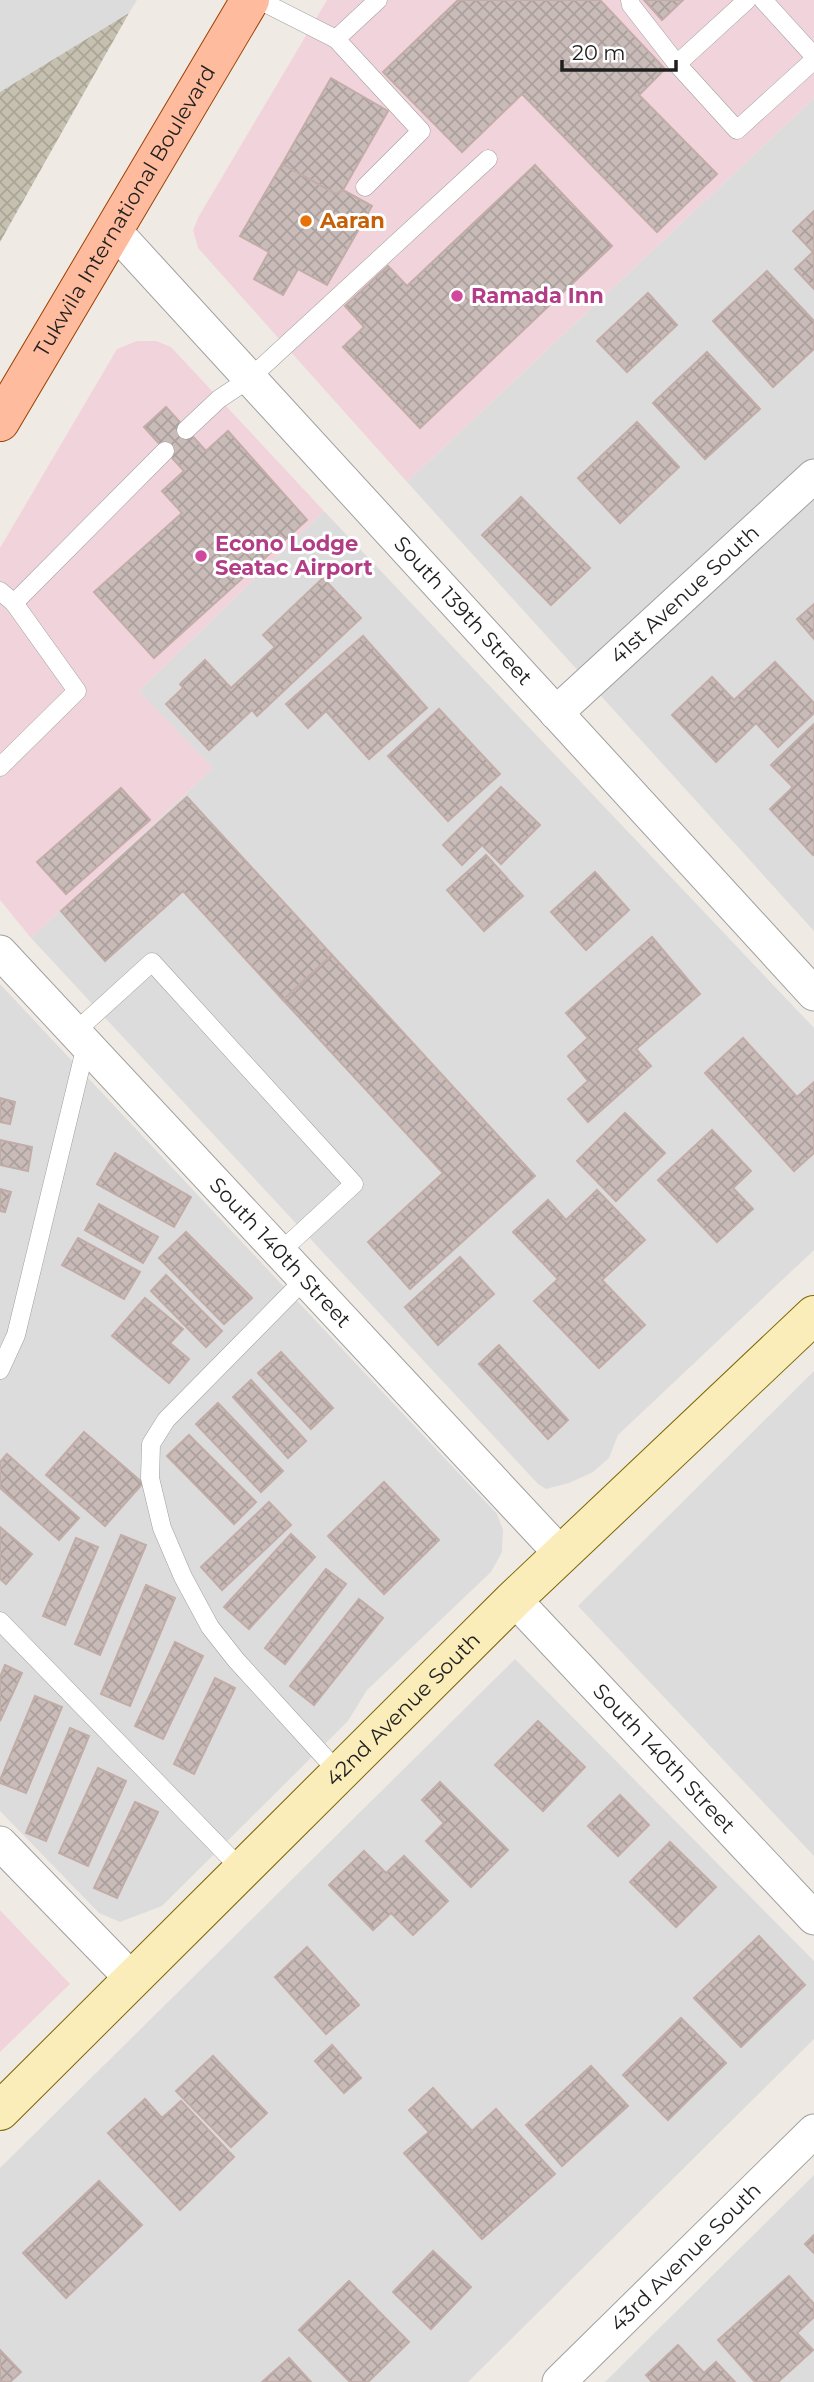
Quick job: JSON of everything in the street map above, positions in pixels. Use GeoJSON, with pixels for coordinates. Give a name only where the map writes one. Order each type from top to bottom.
{"type":"FeatureCollection","features":[{"type":"Feature","properties":{"kind":"main road","name":"Tukwila International Boulevard"},"geometry":{"type":"LineString","coordinates":[[0,422],[250,0]]}},
{"type":"Feature","properties":{"kind":"street","name":"South 139th Street"},"geometry":{"type":"LineString","coordinates":[[113,229],[814,994]]}},
{"type":"Feature","properties":{"kind":"street","name":"41st Avenue South"},"geometry":{"type":"LineString","coordinates":[[556,713],[814,476]]}},
{"type":"Feature","properties":{"kind":"street","name":"South 140th Street"},"geometry":{"type":"LineString","coordinates":[[0,952],[561,1554]]}},
{"type":"Feature","properties":{"kind":"street","name":"42nd Avenue South"},"geometry":{"type":"LineString","coordinates":[[0,2111],[514,1599],[814,1315]]}},
{"type":"Feature","properties":{"kind":"street","name":"South 140th Street"},"geometry":{"type":"LineString","coordinates":[[514,1599],[814,1918]]}},
{"type":"Feature","properties":{"kind":"street"},"geometry":{"type":"LineString","coordinates":[[0,1843],[132,1979]]}},
{"type":"Feature","properties":{"kind":"street","name":"43rd Avenue South"},"geometry":{"type":"LineString","coordinates":[[559,2382],[814,2131]]}},
{"type":"Feature","properties":{"kind":"lane"},"geometry":{"type":"LineString","coordinates":[[259,0],[336,39],[421,131],[365,187]]}},
{"type":"Feature","properties":{"kind":"lane"},"geometry":{"type":"LineString","coordinates":[[336,39],[378,0]]}},
{"type":"Feature","properties":{"kind":"lane"},"geometry":{"type":"LineString","coordinates":[[630,0],[631,5],[677,64],[737,130],[814,58],[763,0]]}},
{"type":"Feature","properties":{"kind":"lane"},"geometry":{"type":"LineString","coordinates":[[677,64],[747,0]]}},
{"type":"Feature","properties":{"kind":"lane"},"geometry":{"type":"LineString","coordinates":[[186,429],[219,398],[249,379],[488,159]]}},
{"type":"Feature","properties":{"kind":"lane"},"geometry":{"type":"LineString","coordinates":[[14,603],[165,451]]}},
{"type":"Feature","properties":{"kind":"lane"},"geometry":{"type":"LineString","coordinates":[[0,591],[14,603],[77,691],[0,767]]}},
{"type":"Feature","properties":{"kind":"lane"},"geometry":{"type":"LineString","coordinates":[[0,1370],[16,1335],[81,1039],[152,962],[354,1184],[280,1252]]}},
{"type":"Feature","properties":{"kind":"lane"},"geometry":{"type":"LineString","coordinates":[[305,1279],[166,1420],[151,1444],[150,1478],[162,1528],[183,1577],[210,1627],[236,1660],[339,1773]]}},
{"type":"Feature","properties":{"kind":"lane"},"geometry":{"type":"LineString","coordinates":[[0,1621],[242,1870]]}},
{"type":"Feature","properties":{"kind":"shaded area"},"geometry":{"type":"Polygon","coordinates":[[[0,0],[137,0],[129,13],[0,92],[0,0]]]}},
{"type":"Feature","properties":{"kind":"shaded area"},"geometry":{"type":"Polygon","coordinates":[[[327,0],[814,0],[814,98],[407,482],[198,248],[193,230],[327,0]]]}},
{"type":"Feature","properties":{"kind":"shaded area"},"geometry":{"type":"Polygon","coordinates":[[[129,13],[0,242],[0,92],[129,13]]]}},
{"type":"Feature","properties":{"kind":"shaded area"},"geometry":{"type":"Polygon","coordinates":[[[814,98],[814,931],[407,482],[814,98]]]}},
{"type":"Feature","properties":{"kind":"shaded area"},"geometry":{"type":"Polygon","coordinates":[[[137,341],[156,341],[171,347],[324,511],[139,691],[213,768],[31,938],[0,900],[0,548],[117,349],[137,341]]]}},
{"type":"Feature","properties":{"kind":"shaded area"},"geometry":{"type":"Polygon","coordinates":[[[324,511],[814,1028],[814,1250],[618,1435],[609,1458],[593,1472],[569,1483],[546,1489],[538,1484],[31,938],[212,769],[139,691],[324,511]]]}},
{"type":"Feature","properties":{"kind":"shaded area"},"geometry":{"type":"Polygon","coordinates":[[[0,984],[497,1514],[503,1530],[502,1552],[491,1572],[367,1690],[348,1721],[162,1906],[120,1922],[99,1913],[0,1811],[0,984]]]}},
{"type":"Feature","properties":{"kind":"shaded area"},"geometry":{"type":"Polygon","coordinates":[[[814,1371],[814,1856],[578,1606],[814,1371]]]}},
{"type":"Feature","properties":{"kind":"shaded area"},"geometry":{"type":"Polygon","coordinates":[[[515,1659],[814,1961],[814,2039],[468,2382],[0,2382],[0,2168],[515,1659]]]}},
{"type":"Feature","properties":{"kind":"shaded area"},"geometry":{"type":"Polygon","coordinates":[[[0,1910],[70,1984],[0,2052],[0,1910]]]}},
{"type":"Feature","properties":{"kind":"shaded area"},"geometry":{"type":"Polygon","coordinates":[[[814,2175],[814,2382],[605,2382],[814,2175]]]}},
{"type":"Feature","properties":{"kind":"building"},"geometry":{"type":"Polygon","coordinates":[[[458,0],[600,0],[665,69],[639,95],[717,174],[657,232],[522,94],[462,152],[383,72],[458,0]]]}},
{"type":"Feature","properties":{"kind":"building"},"geometry":{"type":"Polygon","coordinates":[[[644,0],[683,0],[662,20],[644,0]]]}},
{"type":"Feature","properties":{"kind":"building"},"geometry":{"type":"Polygon","coordinates":[[[331,78],[388,111],[343,190],[336,194],[282,164],[331,78]]]}},
{"type":"Feature","properties":{"kind":"building","name":"Aaran"},"geometry":{"type":"Polygon","coordinates":[[[282,164],[336,194],[343,190],[372,206],[327,285],[298,269],[283,295],[254,279],[269,252],[240,236],[282,164]]]}},
{"type":"Feature","properties":{"kind":"building","name":"Ramada Inn"},"geometry":{"type":"Polygon","coordinates":[[[535,165],[612,246],[420,428],[343,347],[364,327],[345,306],[388,266],[407,286],[535,165]]]}},
{"type":"Feature","properties":{"kind":"building"},"geometry":{"type":"Polygon","coordinates":[[[814,211],[814,289],[795,269],[813,252],[793,231],[814,211]]]}},
{"type":"Feature","properties":{"kind":"building"},"geometry":{"type":"Polygon","coordinates":[[[767,271],[814,321],[814,349],[773,387],[713,321],[767,271]]]}},
{"type":"Feature","properties":{"kind":"building"},"geometry":{"type":"Polygon","coordinates":[[[648,293],[677,325],[627,372],[597,341],[648,293]]]}},
{"type":"Feature","properties":{"kind":"building"},"geometry":{"type":"Polygon","coordinates":[[[707,352],[760,409],[705,459],[653,403],[707,352]]]}},
{"type":"Feature","properties":{"kind":"building","name":"Econo Lodge Seatac Airport"},"geometry":{"type":"Polygon","coordinates":[[[166,407],[206,451],[228,431],[307,520],[154,658],[94,592],[182,513],[162,491],[184,471],[144,427],[166,407]]]}},
{"type":"Feature","properties":{"kind":"building"},"geometry":{"type":"Polygon","coordinates":[[[637,422],[679,467],[620,523],[578,478],[637,422]]]}},
{"type":"Feature","properties":{"kind":"building"},"geometry":{"type":"Polygon","coordinates":[[[521,497],[590,568],[551,605],[482,535],[521,497]]]}},
{"type":"Feature","properties":{"kind":"building"},"geometry":{"type":"Polygon","coordinates":[[[323,578],[361,618],[257,716],[252,710],[209,750],[166,704],[183,688],[180,684],[205,660],[231,688],[275,647],[263,635],[323,578]]]}},
{"type":"Feature","properties":{"kind":"building"},"geometry":{"type":"Polygon","coordinates":[[[814,604],[814,639],[797,619],[814,604]]]}},
{"type":"Feature","properties":{"kind":"building"},"geometry":{"type":"Polygon","coordinates":[[[363,636],[427,708],[369,759],[326,711],[308,728],[286,704],[363,636]]]}},
{"type":"Feature","properties":{"kind":"building"},"geometry":{"type":"Polygon","coordinates":[[[775,662],[814,703],[814,713],[778,747],[756,723],[716,762],[672,715],[712,677],[734,700],[775,662]]]}},
{"type":"Feature","properties":{"kind":"building"},"geometry":{"type":"Polygon","coordinates":[[[439,709],[500,774],[448,821],[388,756],[439,709]]]}},
{"type":"Feature","properties":{"kind":"building"},"geometry":{"type":"Polygon","coordinates":[[[814,724],[813,855],[770,809],[793,787],[771,765],[814,724]]]}},
{"type":"Feature","properties":{"kind":"building"},"geometry":{"type":"Polygon","coordinates":[[[501,787],[540,825],[501,864],[482,845],[462,865],[443,845],[501,787]]]}},
{"type":"Feature","properties":{"kind":"building"},"geometry":{"type":"Polygon","coordinates":[[[121,788],[150,820],[66,894],[37,862],[121,788]]]}},
{"type":"Feature","properties":{"kind":"building"},"geometry":{"type":"Polygon","coordinates":[[[187,797],[332,955],[283,1000],[183,891],[105,961],[61,911],[187,797]]]}},
{"type":"Feature","properties":{"kind":"building"},"geometry":{"type":"Polygon","coordinates":[[[486,855],[523,896],[484,931],[447,890],[486,855]]]}},
{"type":"Feature","properties":{"kind":"building"},"geometry":{"type":"Polygon","coordinates":[[[595,872],[629,910],[586,950],[551,912],[595,872]]]}},
{"type":"Feature","properties":{"kind":"building"},"geometry":{"type":"Polygon","coordinates":[[[652,937],[700,994],[636,1049],[651,1066],[588,1122],[568,1099],[588,1081],[568,1056],[588,1038],[566,1013],[652,937]]]}},
{"type":"Feature","properties":{"kind":"building"},"geometry":{"type":"Polygon","coordinates":[[[332,955],[535,1176],[410,1289],[368,1242],[443,1173],[283,1000],[332,955]]]}},
{"type":"Feature","properties":{"kind":"building"},"geometry":{"type":"Polygon","coordinates":[[[743,1038],[797,1097],[814,1082],[814,1153],[794,1171],[705,1073],[743,1038]]]}},
{"type":"Feature","properties":{"kind":"building"},"geometry":{"type":"Polygon","coordinates":[[[0,1098],[15,1102],[10,1124],[0,1122],[0,1098]]]}},
{"type":"Feature","properties":{"kind":"building"},"geometry":{"type":"Polygon","coordinates":[[[625,1113],[665,1153],[616,1201],[577,1161],[625,1113]]]}},
{"type":"Feature","properties":{"kind":"building"},"geometry":{"type":"Polygon","coordinates":[[[712,1130],[751,1171],[733,1188],[753,1209],[717,1242],[658,1180],[712,1130]]]}},
{"type":"Feature","properties":{"kind":"building"},"geometry":{"type":"Polygon","coordinates":[[[0,1140],[32,1147],[28,1171],[0,1165],[0,1140]]]}},
{"type":"Feature","properties":{"kind":"building"},"geometry":{"type":"Polygon","coordinates":[[[115,1153],[191,1197],[174,1227],[97,1184],[115,1153]]]}},
{"type":"Feature","properties":{"kind":"building"},"geometry":{"type":"Polygon","coordinates":[[[0,1189],[11,1192],[5,1212],[0,1211],[0,1189]]]}},
{"type":"Feature","properties":{"kind":"building"},"geometry":{"type":"Polygon","coordinates":[[[597,1190],[645,1240],[602,1280],[645,1325],[599,1368],[534,1301],[558,1279],[513,1232],[548,1200],[566,1220],[597,1190]]]}},
{"type":"Feature","properties":{"kind":"building"},"geometry":{"type":"Polygon","coordinates":[[[99,1204],[158,1237],[143,1263],[85,1230],[99,1204]]]}},
{"type":"Feature","properties":{"kind":"building"},"geometry":{"type":"Polygon","coordinates":[[[186,1232],[252,1298],[224,1324],[159,1258],[186,1232]]]}},
{"type":"Feature","properties":{"kind":"building"},"geometry":{"type":"Polygon","coordinates":[[[78,1238],[140,1272],[124,1299],[62,1265],[78,1238]]]}},
{"type":"Feature","properties":{"kind":"building"},"geometry":{"type":"Polygon","coordinates":[[[460,1257],[494,1294],[438,1345],[405,1307],[460,1257]]]}},
{"type":"Feature","properties":{"kind":"building"},"geometry":{"type":"Polygon","coordinates":[[[166,1275],[222,1331],[206,1347],[151,1291],[166,1275]]]}},
{"type":"Feature","properties":{"kind":"building"},"geometry":{"type":"Polygon","coordinates":[[[145,1298],[183,1329],[170,1343],[189,1359],[169,1383],[112,1336],[145,1298]]]}},
{"type":"Feature","properties":{"kind":"building"},"geometry":{"type":"Polygon","coordinates":[[[499,1345],[568,1420],[548,1439],[479,1364],[499,1345]]]}},
{"type":"Feature","properties":{"kind":"building"},"geometry":{"type":"Polygon","coordinates":[[[281,1352],[333,1408],[311,1429],[258,1373],[281,1352]]]}},
{"type":"Feature","properties":{"kind":"building"},"geometry":{"type":"Polygon","coordinates":[[[251,1380],[306,1441],[288,1458],[233,1397],[251,1380]]]}},
{"type":"Feature","properties":{"kind":"building"},"geometry":{"type":"Polygon","coordinates":[[[218,1403],[283,1471],[261,1492],[196,1424],[218,1403]]]}},
{"type":"Feature","properties":{"kind":"building"},"geometry":{"type":"Polygon","coordinates":[[[84,1432],[143,1483],[105,1526],[46,1475],[84,1432]]]}},
{"type":"Feature","properties":{"kind":"building"},"geometry":{"type":"Polygon","coordinates":[[[189,1435],[256,1502],[234,1524],[167,1456],[189,1435]]]}},
{"type":"Feature","properties":{"kind":"building"},"geometry":{"type":"Polygon","coordinates":[[[7,1454],[79,1518],[59,1540],[0,1488],[0,1462],[7,1454]]]}},
{"type":"Feature","properties":{"kind":"building"},"geometry":{"type":"Polygon","coordinates":[[[384,1482],[439,1540],[384,1594],[328,1536],[384,1482]]]}},
{"type":"Feature","properties":{"kind":"building"},"geometry":{"type":"Polygon","coordinates":[[[269,1502],[291,1525],[222,1590],[201,1567],[269,1502]]]}},
{"type":"Feature","properties":{"kind":"building"},"geometry":{"type":"Polygon","coordinates":[[[0,1527],[32,1554],[6,1584],[0,1579],[0,1527]]]}},
{"type":"Feature","properties":{"kind":"building"},"geometry":{"type":"Polygon","coordinates":[[[291,1534],[315,1557],[249,1629],[224,1607],[291,1534]]]}},
{"type":"Feature","properties":{"kind":"building"},"geometry":{"type":"Polygon","coordinates":[[[121,1535],[146,1545],[100,1655],[75,1644],[121,1535]]]}},
{"type":"Feature","properties":{"kind":"building"},"geometry":{"type":"Polygon","coordinates":[[[76,1538],[98,1547],[65,1625],[43,1616],[76,1538]]]}},
{"type":"Feature","properties":{"kind":"building"},"geometry":{"type":"Polygon","coordinates":[[[326,1569],[346,1584],[285,1664],[265,1648],[326,1569]]]}},
{"type":"Feature","properties":{"kind":"building"},"geometry":{"type":"Polygon","coordinates":[[[146,1585],[175,1598],[130,1706],[101,1694],[146,1585]]]}},
{"type":"Feature","properties":{"kind":"building"},"geometry":{"type":"Polygon","coordinates":[[[359,1599],[383,1618],[314,1705],[290,1686],[359,1599]]]}},
{"type":"Feature","properties":{"kind":"building"},"geometry":{"type":"Polygon","coordinates":[[[175,1642],[203,1656],[163,1739],[135,1726],[175,1642]]]}},
{"type":"Feature","properties":{"kind":"building"},"geometry":{"type":"Polygon","coordinates":[[[5,1665],[22,1673],[0,1721],[0,1677],[5,1665]]]}},
{"type":"Feature","properties":{"kind":"building"},"geometry":{"type":"Polygon","coordinates":[[[215,1678],[235,1688],[194,1774],[174,1764],[215,1678]]]}},
{"type":"Feature","properties":{"kind":"building"},"geometry":{"type":"Polygon","coordinates":[[[35,1696],[62,1707],[26,1793],[0,1783],[0,1780],[35,1696]]]}},
{"type":"Feature","properties":{"kind":"building"},"geometry":{"type":"Polygon","coordinates":[[[538,1721],[585,1767],[543,1811],[495,1765],[538,1721]]]}},
{"type":"Feature","properties":{"kind":"building"},"geometry":{"type":"Polygon","coordinates":[[[70,1728],[89,1736],[46,1841],[26,1833],[70,1728]]]}},
{"type":"Feature","properties":{"kind":"building"},"geometry":{"type":"Polygon","coordinates":[[[98,1768],[126,1781],[88,1866],[59,1853],[98,1768]]]}},
{"type":"Feature","properties":{"kind":"building"},"geometry":{"type":"Polygon","coordinates":[[[440,1782],[508,1850],[471,1887],[426,1841],[444,1823],[422,1800],[440,1782]]]}},
{"type":"Feature","properties":{"kind":"building"},"geometry":{"type":"Polygon","coordinates":[[[620,1795],[649,1825],[618,1856],[588,1826],[620,1795]]]}},
{"type":"Feature","properties":{"kind":"building"},"geometry":{"type":"Polygon","coordinates":[[[135,1802],[158,1812],[117,1898],[94,1888],[135,1802]]]}},
{"type":"Feature","properties":{"kind":"building"},"geometry":{"type":"Polygon","coordinates":[[[670,1842],[716,1887],[676,1927],[630,1882],[670,1842]]]}},
{"type":"Feature","properties":{"kind":"building"},"geometry":{"type":"Polygon","coordinates":[[[364,1851],[386,1873],[404,1856],[448,1901],[413,1935],[391,1913],[373,1930],[329,1885],[364,1851]]]}},
{"type":"Feature","properties":{"kind":"building"},"geometry":{"type":"Polygon","coordinates":[[[759,1936],[805,1985],[741,2047],[694,1998],[759,1936]]]}},
{"type":"Feature","properties":{"kind":"building"},"geometry":{"type":"Polygon","coordinates":[[[307,1947],[359,2005],[326,2034],[275,1977],[307,1947]]]}},
{"type":"Feature","properties":{"kind":"building"},"geometry":{"type":"Polygon","coordinates":[[[681,2018],[726,2063],[668,2120],[623,2075],[681,2018]]]}},
{"type":"Feature","properties":{"kind":"building"},"geometry":{"type":"Polygon","coordinates":[[[332,2045],[361,2078],[344,2093],[315,2061],[332,2045]]]}},
{"type":"Feature","properties":{"kind":"building"},"geometry":{"type":"Polygon","coordinates":[[[213,2056],[267,2113],[231,2147],[176,2091],[213,2056]]]}},
{"type":"Feature","properties":{"kind":"building"},"geometry":{"type":"Polygon","coordinates":[[[591,2066],[628,2106],[562,2166],[526,2125],[591,2066]]]}},
{"type":"Feature","properties":{"kind":"building"},"geometry":{"type":"Polygon","coordinates":[[[433,2088],[472,2131],[496,2109],[555,2174],[482,2239],[404,2153],[429,2132],[409,2110],[433,2088]]]}},
{"type":"Feature","properties":{"kind":"building"},"geometry":{"type":"Polygon","coordinates":[[[145,2099],[162,2118],[181,2101],[234,2157],[180,2210],[108,2133],[145,2099]]]}},
{"type":"Feature","properties":{"kind":"building"},"geometry":{"type":"Polygon","coordinates":[[[99,2181],[142,2225],[66,2298],[23,2253],[99,2181]]]}},
{"type":"Feature","properties":{"kind":"building"},"geometry":{"type":"Polygon","coordinates":[[[814,2235],[814,2253],[805,2244],[814,2235]]]}},
{"type":"Feature","properties":{"kind":"building"},"geometry":{"type":"Polygon","coordinates":[[[433,2251],[471,2287],[431,2329],[393,2292],[433,2251]]]}},
{"type":"Feature","properties":{"kind":"building"},"geometry":{"type":"Polygon","coordinates":[[[789,2276],[814,2304],[814,2317],[797,2333],[813,2350],[778,2382],[755,2382],[718,2340],[789,2276]]]}},
{"type":"Feature","properties":{"kind":"building"},"geometry":{"type":"Polygon","coordinates":[[[349,2281],[409,2342],[368,2382],[350,2382],[299,2330],[349,2281]]]}},
{"type":"Feature","properties":{"kind":"building"},"geometry":{"type":"Polygon","coordinates":[[[678,2345],[704,2373],[716,2362],[735,2382],[652,2382],[646,2375],[678,2345]]]}},
{"type":"Feature","properties":{"kind":"building"},"geometry":{"type":"Polygon","coordinates":[[[0,2350],[21,2372],[10,2382],[0,2382],[0,2350]]]}},
{"type":"Feature","properties":{"kind":"building"},"geometry":{"type":"Polygon","coordinates":[[[289,2358],[311,2382],[262,2382],[289,2358]]]}},
{"type":"Feature","properties":{"kind":"place","name":"Aaran"},"geometry":{"type":"Point","coordinates":[306,221]}},
{"type":"Feature","properties":{"kind":"place","name":"Ramada Inn"},"geometry":{"type":"Point","coordinates":[457,296]}},
{"type":"Feature","properties":{"kind":"place","name":"Econo Lodge Seatac Airport"},"geometry":{"type":"Point","coordinates":[201,556]}}]}
